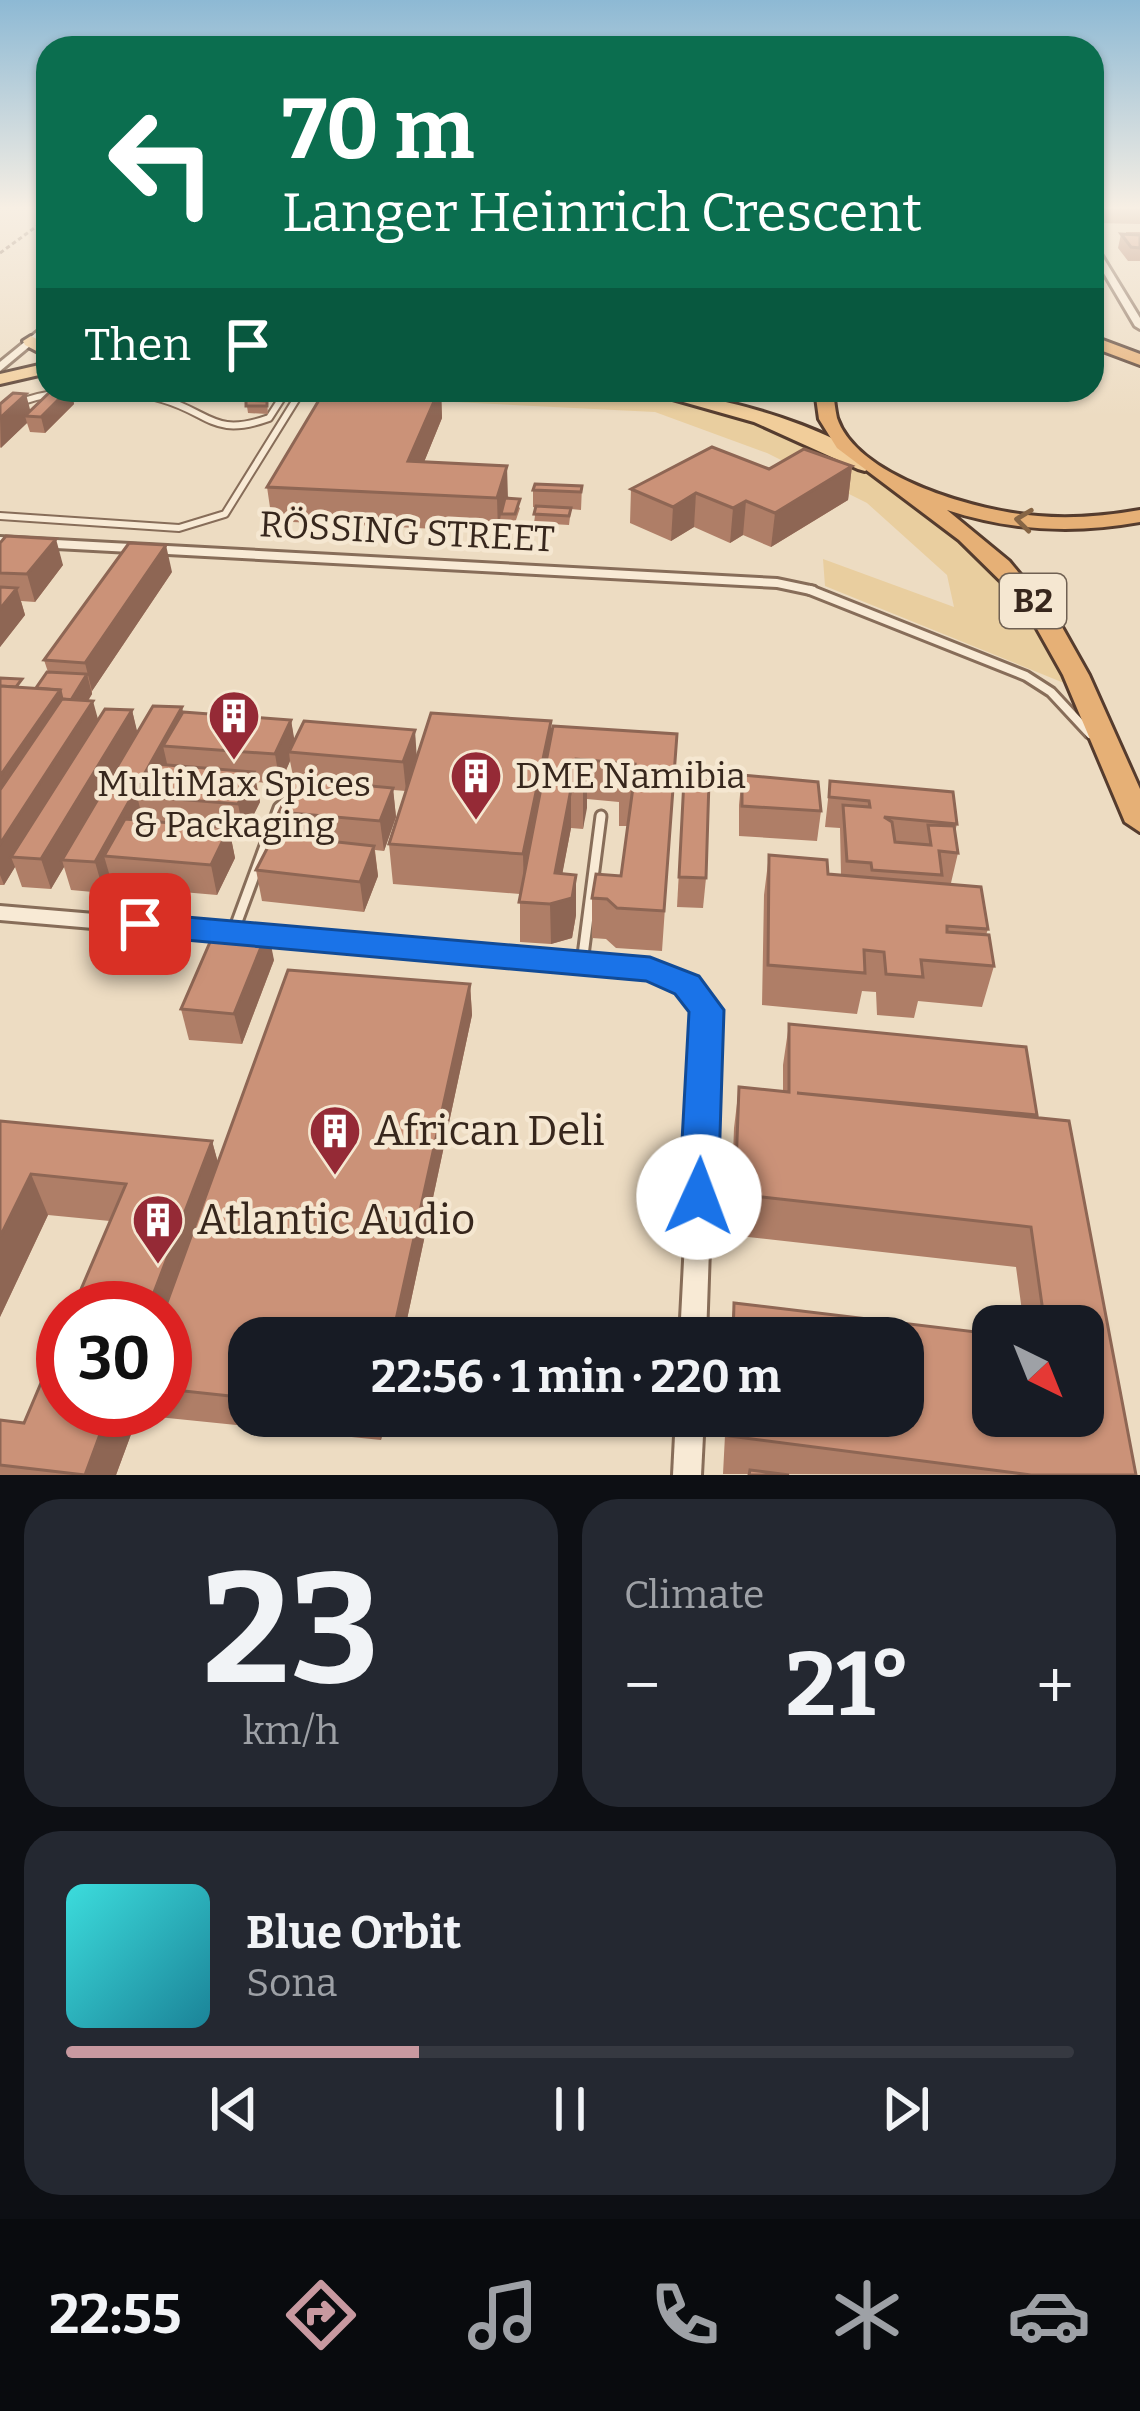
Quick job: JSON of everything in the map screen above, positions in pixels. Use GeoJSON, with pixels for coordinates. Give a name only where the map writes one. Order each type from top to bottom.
{"type":"FeatureCollection","features":[{"type":"Feature","properties":{"kind":"highway"},"geometry":{"type":"LineString","coordinates":[[1104,346],[1140,360]]}},
{"type":"Feature","properties":{"kind":"highway"},"geometry":{"type":"LineString","coordinates":[[825,402],[828,423],[865,465],[968,510],[1028,522],[1086,524],[1140,516]]}},
{"type":"Feature","properties":{"kind":"highway","name":"B2"},"geometry":{"type":"LineString","coordinates":[[896,482],[978,544],[1030,596],[1140,823]]}},
{"type":"Feature","properties":{"kind":"main road"},"geometry":{"type":"LineString","coordinates":[[31,341],[36,344]]}},
{"type":"Feature","properties":{"kind":"main road"},"geometry":{"type":"LineString","coordinates":[[2,365],[36,365]]}},
{"type":"Feature","properties":{"kind":"main road"},"geometry":{"type":"LineString","coordinates":[[706,402],[797,430],[865,465]]}},
{"type":"Feature","properties":{"kind":"street"},"geometry":{"type":"LineString","coordinates":[[1111,278],[1140,326]]}},
{"type":"Feature","properties":{"kind":"street"},"geometry":{"type":"LineString","coordinates":[[2,365],[36,328]]}},
{"type":"Feature","properties":{"kind":"street"},"geometry":{"type":"LineString","coordinates":[[2,365],[36,337]]}},
{"type":"Feature","properties":{"kind":"street","name":"RÖSSING STREET"},"geometry":{"type":"LineString","coordinates":[[0,541],[777,583],[810,590]]}},
{"type":"Feature","properties":{"kind":"street"},"geometry":{"type":"LineString","coordinates":[[0,913],[650,969],[687,985],[706,1010],[694,1317]]}},
{"type":"Feature","properties":{"kind":"street"},"geometry":{"type":"LineString","coordinates":[[687,1475],[689,1437]]}},
{"type":"Feature","properties":{"kind":"lane"},"geometry":{"type":"LineString","coordinates":[[16,404],[36,398]]}},
{"type":"Feature","properties":{"kind":"lane"},"geometry":{"type":"LineString","coordinates":[[171,402],[211,427],[232,429],[268,418],[279,403],[297,403]]}},
{"type":"Feature","properties":{"kind":"lane"},"geometry":{"type":"LineString","coordinates":[[0,516],[179,528],[207,522],[225,514],[297,403]]}},
{"type":"Feature","properties":{"kind":"lane"},"geometry":{"type":"LineString","coordinates":[[810,590],[1026,676],[1071,710],[1114,763]]}},
{"type":"Feature","properties":{"kind":"lane"},"geometry":{"type":"LineString","coordinates":[[233,932],[279,808],[304,795]]}},
{"type":"Feature","properties":{"kind":"lane"},"geometry":{"type":"LineString","coordinates":[[582,963],[601,817]]}},
{"type":"Feature","properties":{"kind":"sand"},"geometry":{"type":"Polygon","coordinates":[[[454,402],[703,402],[783,429],[880,481],[969,547],[1035,616],[1064,683],[825,586],[823,559],[954,607],[947,575],[867,503],[767,453],[655,412],[454,402]]]}},
{"type":"Feature","properties":{"kind":"building"},"geometry":{"type":"Polygon","coordinates":[[[13,393],[26,394],[0,418],[0,404],[13,393]]]}},
{"type":"Feature","properties":{"kind":"building"},"geometry":{"type":"Polygon","coordinates":[[[40,402],[56,402],[41,417],[25,416],[40,402]]]}},
{"type":"Feature","properties":{"kind":"building"},"geometry":{"type":"Polygon","coordinates":[[[318,402],[434,402],[408,461],[507,466],[497,498],[267,487],[318,402]]]}},
{"type":"Feature","properties":{"kind":"building"},"geometry":{"type":"Polygon","coordinates":[[[712,447],[769,469],[804,449],[852,466],[775,513],[746,501],[733,508],[696,493],[673,507],[631,489],[712,447]]]}},
{"type":"Feature","properties":{"kind":"building"},"geometry":{"type":"Polygon","coordinates":[[[535,484],[582,486],[581,492],[533,490],[535,484]]]}},
{"type":"Feature","properties":{"kind":"building"},"geometry":{"type":"Polygon","coordinates":[[[505,498],[520,499],[515,514],[501,514],[505,498]]]}},
{"type":"Feature","properties":{"kind":"building"},"geometry":{"type":"Polygon","coordinates":[[[536,506],[571,508],[569,516],[534,514],[536,506]]]}},
{"type":"Feature","properties":{"kind":"building"},"geometry":{"type":"Polygon","coordinates":[[[6,536],[56,539],[27,574],[0,573],[0,543],[6,536]]]}},
{"type":"Feature","properties":{"kind":"building"},"geometry":{"type":"Polygon","coordinates":[[[129,543],[166,545],[85,663],[44,660],[129,543]]]}},
{"type":"Feature","properties":{"kind":"building"},"geometry":{"type":"Polygon","coordinates":[[[0,587],[17,588],[0,609],[0,587]]]}},
{"type":"Feature","properties":{"kind":"building"},"geometry":{"type":"Polygon","coordinates":[[[47,672],[87,674],[71,700],[62,699],[60,690],[36,688],[47,672]]]}},
{"type":"Feature","properties":{"kind":"building"},"geometry":{"type":"Polygon","coordinates":[[[0,678],[22,679],[16,687],[0,686],[0,678]]]}},
{"type":"Feature","properties":{"kind":"building"},"geometry":{"type":"Polygon","coordinates":[[[0,686],[60,690],[0,776],[0,686]]]}},
{"type":"Feature","properties":{"kind":"building"},"geometry":{"type":"Polygon","coordinates":[[[62,699],[93,701],[0,844],[0,790],[62,699]]]}},
{"type":"Feature","properties":{"kind":"building"},"geometry":{"type":"Polygon","coordinates":[[[153,706],[182,707],[95,862],[62,860],[153,706]]]}},
{"type":"Feature","properties":{"kind":"building"},"geometry":{"type":"Polygon","coordinates":[[[105,709],[132,710],[41,859],[11,857],[105,709]]]}},
{"type":"Feature","properties":{"kind":"building"},"geometry":{"type":"Polygon","coordinates":[[[183,712],[291,720],[275,754],[163,746],[183,712]]]}},
{"type":"Feature","properties":{"kind":"building","name":"DME Namibia"},"geometry":{"type":"Polygon","coordinates":[[[431,713],[551,721],[523,854],[389,844],[431,713]]]}},
{"type":"Feature","properties":{"kind":"building"},"geometry":{"type":"Polygon","coordinates":[[[304,721],[415,730],[403,762],[289,752],[304,721]]]}},
{"type":"Feature","properties":{"kind":"building"},"geometry":{"type":"Polygon","coordinates":[[[553,726],[677,734],[664,911],[617,908],[607,899],[592,898],[596,874],[621,876],[633,787],[620,786],[622,776],[633,777],[635,764],[576,759],[575,768],[587,769],[583,790],[571,789],[555,873],[576,875],[572,898],[550,904],[519,902],[553,726]]]}},
{"type":"Feature","properties":{"kind":"building"},"geometry":{"type":"Polygon","coordinates":[[[155,764],[254,772],[238,804],[137,796],[155,764]]]}},
{"type":"Feature","properties":{"kind":"building"},"geometry":{"type":"Polygon","coordinates":[[[742,775],[818,782],[821,811],[742,806],[742,775]]]}},
{"type":"Feature","properties":{"kind":"building"},"geometry":{"type":"Polygon","coordinates":[[[295,779],[393,788],[380,821],[279,812],[295,779]]]}},
{"type":"Feature","properties":{"kind":"building"},"geometry":{"type":"Polygon","coordinates":[[[684,779],[709,781],[706,878],[679,877],[684,779]]]}},
{"type":"Feature","properties":{"kind":"building"},"geometry":{"type":"Polygon","coordinates":[[[830,781],[953,792],[957,824],[884,817],[892,822],[895,842],[931,845],[928,825],[954,826],[958,853],[939,851],[942,875],[872,870],[871,863],[847,861],[843,805],[870,807],[869,801],[829,797],[830,781]]]}},
{"type":"Feature","properties":{"kind":"building"},"geometry":{"type":"Polygon","coordinates":[[[125,819],[229,828],[211,865],[104,856],[125,819]]]}},
{"type":"Feature","properties":{"kind":"building"},"geometry":{"type":"Polygon","coordinates":[[[274,835],[374,846],[360,882],[256,870],[274,835]]]}},
{"type":"Feature","properties":{"kind":"building"},"geometry":{"type":"Polygon","coordinates":[[[769,855],[827,860],[828,874],[981,887],[988,929],[947,926],[947,932],[989,935],[994,966],[921,960],[923,977],[886,974],[884,952],[864,950],[865,973],[768,965],[769,855]]]}},
{"type":"Feature","properties":{"kind":"building"},"geometry":{"type":"Polygon","coordinates":[[[217,926],[268,930],[234,1014],[181,1009],[217,926]]]}},
{"type":"Feature","properties":{"kind":"building","name":"African Deli"},"geometry":{"type":"Polygon","coordinates":[[[288,970],[470,984],[397,1317],[228,1317],[228,1396],[192,1392],[192,1281],[175,1281],[288,970]]]}},
{"type":"Feature","properties":{"kind":"building"},"geometry":{"type":"Polygon","coordinates":[[[789,1024],[1026,1047],[1037,1115],[797,1093],[1069,1121],[1104,1305],[1042,1305],[1031,1227],[735,1194],[739,1087],[789,1092],[789,1024]]]}},
{"type":"Feature","properties":{"kind":"building"},"geometry":{"type":"Polygon","coordinates":[[[0,1121],[212,1141],[158,1281],[85,1281],[126,1184],[31,1174],[0,1237],[0,1121]]]}},
{"type":"Feature","properties":{"kind":"building"},"geometry":{"type":"Polygon","coordinates":[[[734,1303],[851,1317],[734,1317],[734,1303]]]}},
{"type":"Feature","properties":{"kind":"building"},"geometry":{"type":"Polygon","coordinates":[[[1104,1306],[1136,1475],[1031,1475],[737,1437],[924,1437],[924,1326],[972,1331],[972,1437],[1104,1437],[1104,1306]]]}},
{"type":"Feature","properties":{"kind":"building"},"geometry":{"type":"Polygon","coordinates":[[[36,1395],[36,1437],[99,1437],[85,1475],[0,1465],[0,1420],[24,1423],[36,1395]]]}},
{"type":"Feature","properties":{"kind":"building"},"geometry":{"type":"Polygon","coordinates":[[[750,1470],[789,1475],[749,1475],[750,1470]]]}},
{"type":"Feature","properties":{"kind":"place","name":"MultiMax Spices & Packaging"},"geometry":{"type":"Point","coordinates":[234,762]}},
{"type":"Feature","properties":{"kind":"place","name":"DME Namibia"},"geometry":{"type":"Point","coordinates":[476,822]}},
{"type":"Feature","properties":{"kind":"place","name":"African Deli"},"geometry":{"type":"Point","coordinates":[335,1177]}},
{"type":"Feature","properties":{"kind":"place","name":"Atlantic Audio"},"geometry":{"type":"Point","coordinates":[158,1266]}},
{"type":"Feature","properties":{"kind":"route"},"geometry":{"type":"LineString","coordinates":[[140,924],[650,969],[687,985],[706,1010],[699,1197]]}}]}
